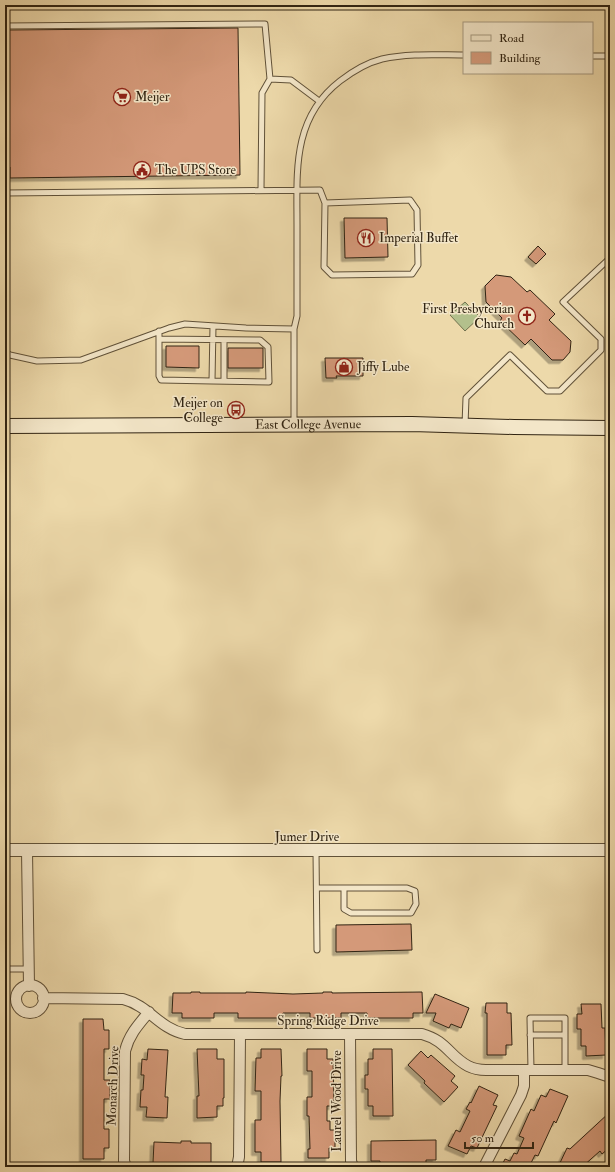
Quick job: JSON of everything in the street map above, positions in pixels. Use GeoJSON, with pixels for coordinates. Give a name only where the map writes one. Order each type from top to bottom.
{"type":"FeatureCollection","features":[{"type":"Feature","properties":{"kind":"main road","name":"East College Avenue"},"geometry":{"type":"LineString","coordinates":[[5,426],[412,424],[610,428]]}},
{"type":"Feature","properties":{"kind":"street","name":"Jumer Drive"},"geometry":{"type":"LineString","coordinates":[[5,850],[610,850]]}},
{"type":"Feature","properties":{"kind":"street"},"geometry":{"type":"LineString","coordinates":[[27,851],[29,986]]}},
{"type":"Feature","properties":{"kind":"street"},"geometry":{"type":"LineString","coordinates":[[29,986],[33,986],[40,990],[43,998],[43,1003],[38,1010],[29,1013],[20,1010],[16,1002],[17,993],[24,987],[29,986]]}},
{"type":"Feature","properties":{"kind":"street","name":"Spring Ridge Drive"},"geometry":{"type":"LineString","coordinates":[[43,998],[123,999],[137,1004],[167,1027],[176,1032],[185,1034],[422,1034],[440,1041],[462,1062],[476,1069],[588,1070],[610,1077]]}},
{"type":"Feature","properties":{"kind":"street","name":"Monarch Drive"},"geometry":{"type":"LineString","coordinates":[[126,1167],[124,1161],[125,1051],[127,1041],[132,1032],[149,1012]]}},
{"type":"Feature","properties":{"kind":"street"},"geometry":{"type":"LineString","coordinates":[[237,1167],[239,1157],[240,1034]]}},
{"type":"Feature","properties":{"kind":"street","name":"Laurel Wood Drive"},"geometry":{"type":"LineString","coordinates":[[350,1034],[352,1167]]}},
{"type":"Feature","properties":{"kind":"street"},"geometry":{"type":"LineString","coordinates":[[484,1167],[521,1095],[527,1070]]}},
{"type":"Feature","properties":{"kind":"lane"},"geometry":{"type":"LineString","coordinates":[[5,26],[265,24],[270,79],[262,92],[261,189]]}},
{"type":"Feature","properties":{"kind":"lane"},"geometry":{"type":"LineString","coordinates":[[294,424],[294,329],[297,316],[297,169],[300,144],[308,121],[319,101],[355,69],[382,59],[414,55],[463,55]]}},
{"type":"Feature","properties":{"kind":"lane"},"geometry":{"type":"LineString","coordinates":[[593,56],[610,56]]}},
{"type":"Feature","properties":{"kind":"lane"},"geometry":{"type":"LineString","coordinates":[[270,79],[291,80],[319,101]]}},
{"type":"Feature","properties":{"kind":"lane"},"geometry":{"type":"LineString","coordinates":[[5,193],[261,189],[320,190],[325,203],[324,267],[332,275],[412,274],[418,265],[417,210],[410,200],[325,203]]}},
{"type":"Feature","properties":{"kind":"lane"},"geometry":{"type":"LineString","coordinates":[[465,426],[466,398],[510,355],[547,391],[560,391],[601,350],[601,339],[563,302],[610,258]]}},
{"type":"Feature","properties":{"kind":"lane"},"geometry":{"type":"LineString","coordinates":[[5,352],[10,355],[37,361],[81,360],[160,331],[185,324],[246,328],[294,329]]}},
{"type":"Feature","properties":{"kind":"lane"},"geometry":{"type":"LineString","coordinates":[[212,381],[213,326]]}},
{"type":"Feature","properties":{"kind":"lane"},"geometry":{"type":"LineString","coordinates":[[160,331],[160,339],[160,376],[161,380],[269,382],[268,347],[260,340],[160,339]]}},
{"type":"Feature","properties":{"kind":"lane"},"geometry":{"type":"LineString","coordinates":[[224,340],[224,381]]}},
{"type":"Feature","properties":{"kind":"lane"},"geometry":{"type":"LineString","coordinates":[[316,851],[317,950]]}},
{"type":"Feature","properties":{"kind":"lane"},"geometry":{"type":"LineString","coordinates":[[316,888],[344,888],[407,888],[415,891],[416,904],[411,914],[351,913],[344,909],[344,888]]}},
{"type":"Feature","properties":{"kind":"lane"},"geometry":{"type":"LineString","coordinates":[[5,969],[29,969]]}},
{"type":"Feature","properties":{"kind":"lane"},"geometry":{"type":"LineString","coordinates":[[527,1070],[530,1018],[565,1018],[565,1070]]}},
{"type":"Feature","properties":{"kind":"lane"},"geometry":{"type":"LineString","coordinates":[[530,1035],[565,1035]]}},
{"type":"Feature","properties":{"kind":"green space"},"geometry":{"type":"Polygon","coordinates":[[[465,302],[480,317],[465,331],[450,315],[465,302]]]}},
{"type":"Feature","properties":{"kind":"building","name":"Meijer"},"geometry":{"type":"Polygon","coordinates":[[[238,28],[240,175],[10,178],[10,167],[5,167],[5,64],[9,64],[8,30],[238,28]]]}},
{"type":"Feature","properties":{"kind":"building","name":"Imperial Buffet"},"geometry":{"type":"Polygon","coordinates":[[[344,218],[387,218],[388,257],[345,258],[344,218]]]}},
{"type":"Feature","properties":{"kind":"building"},"geometry":{"type":"Polygon","coordinates":[[[538,246],[546,254],[536,264],[528,257],[538,246]]]}},
{"type":"Feature","properties":{"kind":"building","name":"First Presbyterian Church"},"geometry":{"type":"Polygon","coordinates":[[[496,275],[511,277],[527,292],[530,290],[555,314],[549,320],[571,341],[570,352],[563,360],[552,360],[531,339],[525,345],[500,321],[502,318],[486,302],[485,286],[496,275]]]}},
{"type":"Feature","properties":{"kind":"building"},"geometry":{"type":"Polygon","coordinates":[[[166,346],[199,346],[199,368],[166,367],[166,346]]]}},
{"type":"Feature","properties":{"kind":"building"},"geometry":{"type":"Polygon","coordinates":[[[228,348],[263,348],[263,368],[228,368],[228,348]]]}},
{"type":"Feature","properties":{"kind":"building","name":"Jiffy Lube"},"geometry":{"type":"Polygon","coordinates":[[[325,358],[363,358],[363,376],[336,376],[337,378],[326,378],[325,358]]]}},
{"type":"Feature","properties":{"kind":"building"},"geometry":{"type":"Polygon","coordinates":[[[411,924],[412,950],[336,952],[336,925],[411,924]]]}},
{"type":"Feature","properties":{"kind":"building"},"geometry":{"type":"Polygon","coordinates":[[[323,992],[422,992],[423,1013],[413,1013],[413,1018],[367,1018],[367,1013],[341,1013],[341,1018],[310,1018],[310,1013],[283,1013],[283,1018],[238,1018],[238,1013],[214,1013],[214,1018],[182,1018],[182,1013],[172,1013],[173,993],[293,994],[323,992]]]}},
{"type":"Feature","properties":{"kind":"building"},"geometry":{"type":"Polygon","coordinates":[[[435,994],[469,1008],[461,1028],[451,1024],[449,1028],[433,1021],[436,1013],[426,1013],[435,994]]]}},
{"type":"Feature","properties":{"kind":"building"},"geometry":{"type":"Polygon","coordinates":[[[486,1003],[507,1003],[507,1013],[511,1013],[512,1045],[506,1045],[506,1055],[487,1055],[486,1003]]]}},
{"type":"Feature","properties":{"kind":"building"},"geometry":{"type":"Polygon","coordinates":[[[581,1004],[601,1004],[602,1028],[605,1028],[606,1055],[586,1056],[586,1046],[581,1046],[581,1029],[577,1029],[577,1014],[582,1014],[581,1004]]]}},
{"type":"Feature","properties":{"kind":"building"},"geometry":{"type":"Polygon","coordinates":[[[83,1019],[103,1019],[104,1030],[109,1030],[109,1049],[104,1049],[104,1080],[110,1080],[110,1099],[104,1099],[104,1129],[109,1129],[109,1148],[104,1148],[104,1159],[83,1159],[83,1019]]]}},
{"type":"Feature","properties":{"kind":"building"},"geometry":{"type":"Polygon","coordinates":[[[148,1049],[168,1050],[165,1097],[168,1097],[167,1118],[146,1117],[147,1107],[140,1107],[144,1075],[141,1075],[142,1059],[147,1060],[148,1049]]]}},
{"type":"Feature","properties":{"kind":"building"},"geometry":{"type":"Polygon","coordinates":[[[197,1049],[217,1049],[217,1059],[224,1059],[224,1098],[223,1106],[217,1106],[217,1117],[197,1118],[197,1096],[199,1096],[197,1049]]]}},
{"type":"Feature","properties":{"kind":"building"},"geometry":{"type":"Polygon","coordinates":[[[261,1049],[281,1049],[281,1162],[261,1162],[261,1152],[255,1152],[255,1120],[261,1120],[261,1091],[255,1091],[256,1058],[261,1058],[261,1049]]]}},
{"type":"Feature","properties":{"kind":"building"},"geometry":{"type":"Polygon","coordinates":[[[307,1049],[327,1049],[327,1059],[333,1059],[334,1106],[327,1106],[327,1121],[330,1121],[330,1130],[335,1130],[335,1148],[329,1148],[329,1158],[308,1158],[308,1149],[310,1149],[307,1097],[312,1097],[312,1071],[307,1071],[307,1049]]]}},
{"type":"Feature","properties":{"kind":"building"},"geometry":{"type":"Polygon","coordinates":[[[373,1049],[392,1049],[393,1116],[373,1116],[373,1106],[368,1106],[368,1089],[365,1089],[365,1075],[368,1075],[368,1059],[373,1059],[373,1049]]]}},
{"type":"Feature","properties":{"kind":"building"},"geometry":{"type":"Polygon","coordinates":[[[421,1051],[428,1058],[431,1055],[455,1076],[451,1081],[458,1087],[444,1102],[408,1065],[421,1051]]]}},
{"type":"Feature","properties":{"kind":"building"},"geometry":{"type":"Polygon","coordinates":[[[479,1086],[498,1095],[493,1105],[497,1106],[477,1148],[471,1146],[467,1154],[448,1146],[456,1130],[460,1132],[470,1111],[466,1109],[470,1102],[471,1103],[479,1086]]]}},
{"type":"Feature","properties":{"kind":"building"},"geometry":{"type":"Polygon","coordinates":[[[550,1089],[568,1096],[556,1123],[554,1121],[538,1156],[535,1155],[529,1167],[501,1167],[505,1159],[510,1161],[514,1153],[517,1154],[524,1138],[519,1136],[531,1109],[534,1111],[541,1095],[546,1097],[550,1089]]]}},
{"type":"Feature","properties":{"kind":"building"},"geometry":{"type":"Polygon","coordinates":[[[610,1112],[610,1147],[602,1154],[600,1151],[582,1167],[564,1167],[559,1165],[567,1148],[570,1149],[610,1112]]]}},
{"type":"Feature","properties":{"kind":"building"},"geometry":{"type":"Polygon","coordinates":[[[436,1140],[436,1160],[426,1160],[426,1167],[380,1167],[380,1161],[371,1161],[371,1141],[436,1140]]]}},
{"type":"Feature","properties":{"kind":"building"},"geometry":{"type":"Polygon","coordinates":[[[181,1141],[191,1141],[191,1143],[211,1143],[211,1164],[200,1163],[200,1167],[165,1167],[165,1163],[153,1163],[154,1142],[181,1143],[181,1141]]]}},
{"type":"Feature","properties":{"kind":"place","name":"Meijer"},"geometry":{"type":"Point","coordinates":[122,97]}},
{"type":"Feature","properties":{"kind":"place","name":"The UPS Store"},"geometry":{"type":"Point","coordinates":[142,170]}},
{"type":"Feature","properties":{"kind":"place","name":"Imperial Buffet"},"geometry":{"type":"Point","coordinates":[366,238]}},
{"type":"Feature","properties":{"kind":"place","name":"First Presbyterian Church"},"geometry":{"type":"Point","coordinates":[527,316]}},
{"type":"Feature","properties":{"kind":"place","name":"Jiffy Lube"},"geometry":{"type":"Point","coordinates":[344,367]}},
{"type":"Feature","properties":{"kind":"place","name":"Meijer on College"},"geometry":{"type":"Point","coordinates":[236,410]}}]}
